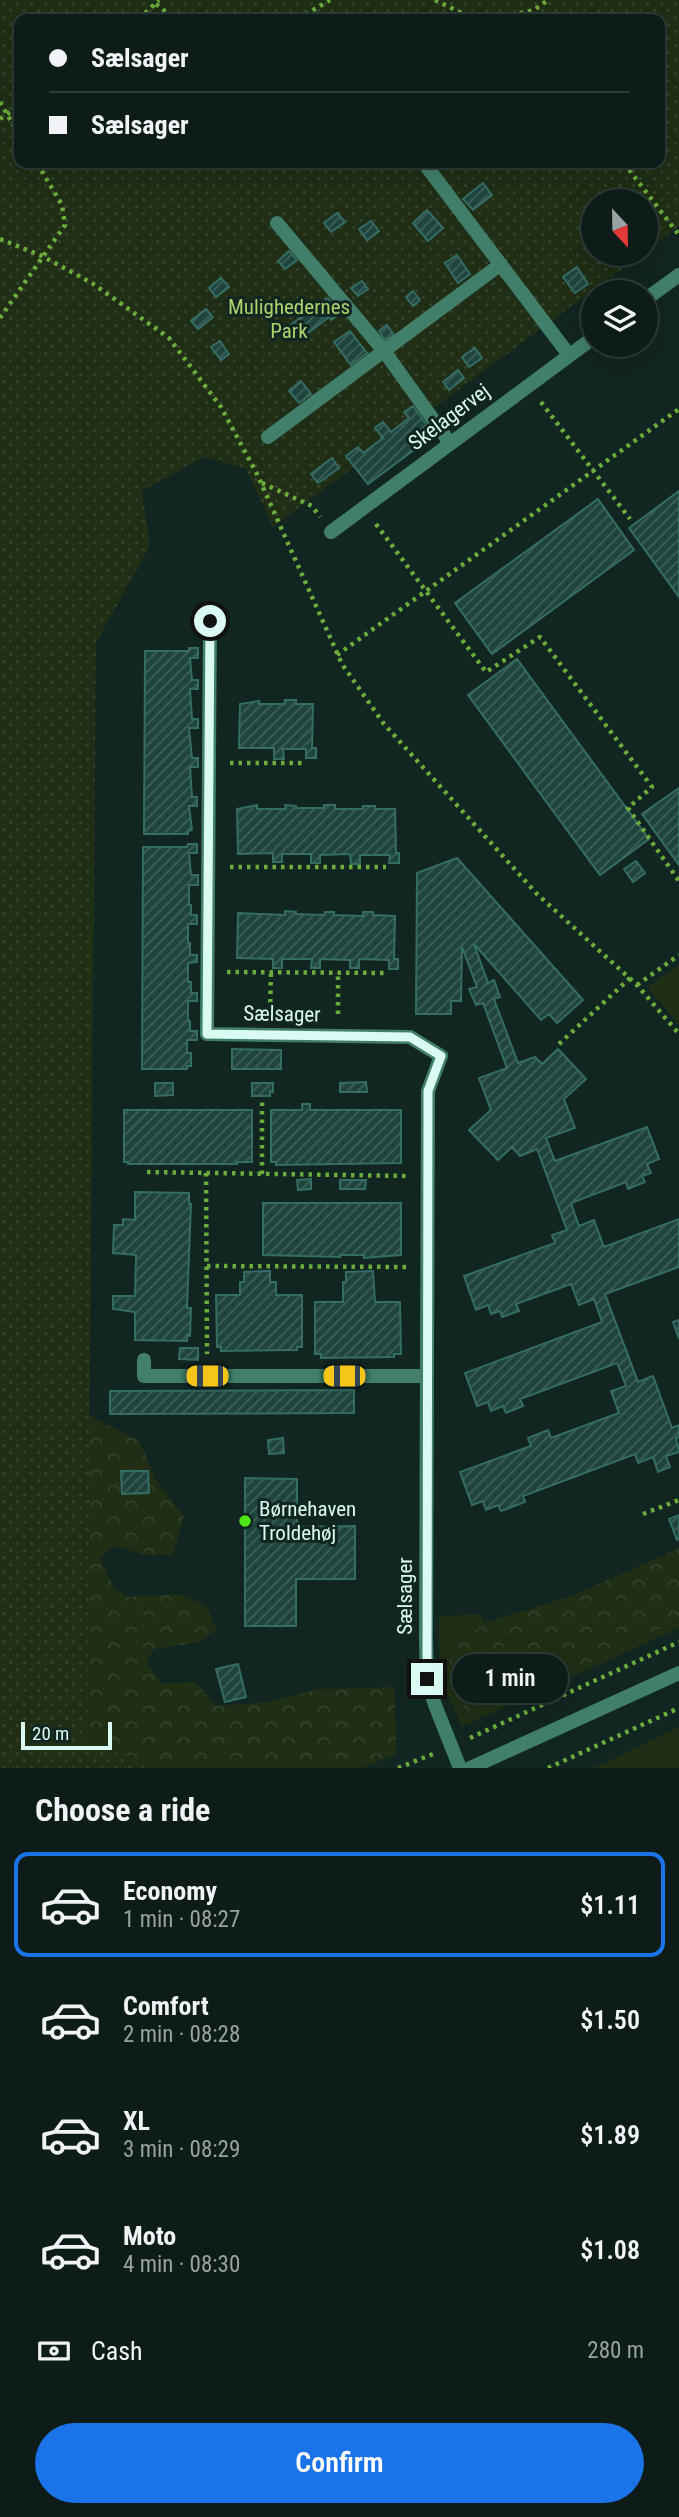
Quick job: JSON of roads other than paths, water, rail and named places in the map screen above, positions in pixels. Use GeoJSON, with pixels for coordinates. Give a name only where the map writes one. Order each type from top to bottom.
{"type":"FeatureCollection","features":[{"type":"Feature","properties":{"kind":"street"},"geometry":{"type":"LineString","coordinates":[[428,168],[569,355]]}},
{"type":"Feature","properties":{"kind":"street"},"geometry":{"type":"LineString","coordinates":[[277,223],[384,351],[450,443]]}},
{"type":"Feature","properties":{"kind":"street"},"geometry":{"type":"LineString","coordinates":[[268,437],[501,264]]}},
{"type":"Feature","properties":{"kind":"street"},"geometry":{"type":"LineString","coordinates":[[658,290],[679,275]]}},
{"type":"Feature","properties":{"kind":"street","name":"Skelagervej"},"geometry":{"type":"LineString","coordinates":[[331,531],[581,346]]}},
{"type":"Feature","properties":{"kind":"street","name":"Sælsager"},"geometry":{"type":"LineString","coordinates":[[210,621],[207,1034],[410,1037],[441,1056],[428,1091],[427,1679],[460,1768]]}},
{"type":"Feature","properties":{"kind":"street"},"geometry":{"type":"LineString","coordinates":[[144,1360],[144,1376],[426,1376]]}},
{"type":"Feature","properties":{"kind":"street"},"geometry":{"type":"LineString","coordinates":[[470,1768],[679,1673]]}},
{"type":"Feature","properties":{"kind":"place","name":"Børnehaven Troldehøj"},"geometry":{"type":"Point","coordinates":[245,1521]}},
{"type":"Feature","properties":{"kind":"park label","name":"Mulighedernes Park"},"geometry":{"type":"Point","coordinates":[289,319]}}]}
